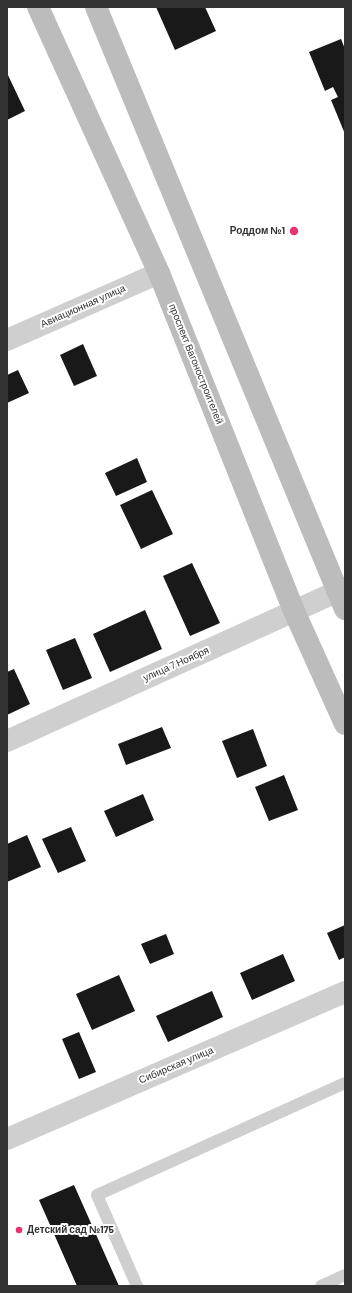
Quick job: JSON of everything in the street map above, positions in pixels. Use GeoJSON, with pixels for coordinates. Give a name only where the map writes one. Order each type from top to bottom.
{"type":"FeatureCollection","features":[{"type":"Feature","properties":{"kind":"main road","name":"проспект Вагоностроителей"},"geometry":{"type":"LineString","coordinates":[[38,7],[159,272],[294,611],[345,724]]}},
{"type":"Feature","properties":{"kind":"main road"},"geometry":{"type":"LineString","coordinates":[[96,7],[342,596]]}},
{"type":"Feature","properties":{"kind":"street","name":"Авиационная улица"},"geometry":{"type":"LineString","coordinates":[[7,340],[159,272]]}},
{"type":"Feature","properties":{"kind":"street","name":"улица 7 Ноября"},"geometry":{"type":"LineString","coordinates":[[7,741],[294,611],[342,596]]}},
{"type":"Feature","properties":{"kind":"street","name":"Сибирская улица"},"geometry":{"type":"LineString","coordinates":[[7,1139],[345,992]]}},
{"type":"Feature","properties":{"kind":"lane"},"geometry":{"type":"LineString","coordinates":[[137,1286],[97,1195],[345,1083]]}},
{"type":"Feature","properties":{"kind":"lane"},"geometry":{"type":"LineString","coordinates":[[321,1286],[345,1275]]}},
{"type":"Feature","properties":{"kind":"building"},"geometry":{"type":"Polygon","coordinates":[[[156,7],[205,7],[216,31],[175,50],[156,7]]]}},
{"type":"Feature","properties":{"kind":"building"},"geometry":{"type":"Polygon","coordinates":[[[341,39],[345,49],[345,134],[331,100],[338,97],[333,87],[325,91],[309,52],[341,39]]]}},
{"type":"Feature","properties":{"kind":"building"},"geometry":{"type":"Polygon","coordinates":[[[7,73],[25,111],[7,120],[7,73]]]}},
{"type":"Feature","properties":{"kind":"building"},"geometry":{"type":"Polygon","coordinates":[[[83,344],[97,376],[74,386],[60,355],[83,344]]]}},
{"type":"Feature","properties":{"kind":"building"},"geometry":{"type":"Polygon","coordinates":[[[18,370],[29,393],[7,403],[7,375],[18,370]]]}},
{"type":"Feature","properties":{"kind":"building"},"geometry":{"type":"Polygon","coordinates":[[[137,458],[147,482],[116,496],[105,473],[137,458]]]}},
{"type":"Feature","properties":{"kind":"building"},"geometry":{"type":"Polygon","coordinates":[[[152,490],[173,534],[141,549],[120,505],[152,490]]]}},
{"type":"Feature","properties":{"kind":"building"},"geometry":{"type":"Polygon","coordinates":[[[192,563],[220,623],[190,636],[163,576],[192,563]]]}},
{"type":"Feature","properties":{"kind":"building"},"geometry":{"type":"Polygon","coordinates":[[[145,610],[162,649],[110,672],[93,634],[145,610]]]}},
{"type":"Feature","properties":{"kind":"building"},"geometry":{"type":"Polygon","coordinates":[[[75,638],[92,678],[63,690],[46,650],[75,638]]]}},
{"type":"Feature","properties":{"kind":"building"},"geometry":{"type":"Polygon","coordinates":[[[14,669],[30,704],[7,715],[7,672],[14,669]]]}},
{"type":"Feature","properties":{"kind":"building"},"geometry":{"type":"Polygon","coordinates":[[[162,727],[171,748],[126,765],[118,744],[162,727]]]}},
{"type":"Feature","properties":{"kind":"building"},"geometry":{"type":"Polygon","coordinates":[[[253,729],[267,766],[237,778],[222,741],[253,729]]]}},
{"type":"Feature","properties":{"kind":"building"},"geometry":{"type":"Polygon","coordinates":[[[284,775],[298,810],[269,821],[255,787],[284,775]]]}},
{"type":"Feature","properties":{"kind":"building"},"geometry":{"type":"Polygon","coordinates":[[[143,794],[154,820],[116,837],[104,811],[143,794]]]}},
{"type":"Feature","properties":{"kind":"building"},"geometry":{"type":"Polygon","coordinates":[[[71,827],[86,861],[58,873],[42,839],[71,827]]]}},
{"type":"Feature","properties":{"kind":"building"},"geometry":{"type":"Polygon","coordinates":[[[27,835],[41,867],[7,882],[7,844],[27,835]]]}},
{"type":"Feature","properties":{"kind":"building"},"geometry":{"type":"Polygon","coordinates":[[[345,925],[345,957],[339,960],[327,933],[345,925]]]}},
{"type":"Feature","properties":{"kind":"building"},"geometry":{"type":"Polygon","coordinates":[[[166,934],[174,954],[150,964],[141,944],[166,934]]]}},
{"type":"Feature","properties":{"kind":"building"},"geometry":{"type":"Polygon","coordinates":[[[283,954],[295,981],[252,1000],[240,973],[283,954]]]}},
{"type":"Feature","properties":{"kind":"building"},"geometry":{"type":"Polygon","coordinates":[[[119,975],[135,1011],[92,1030],[76,994],[119,975]]]}},
{"type":"Feature","properties":{"kind":"building"},"geometry":{"type":"Polygon","coordinates":[[[212,991],[223,1017],[168,1042],[156,1016],[212,991]]]}},
{"type":"Feature","properties":{"kind":"building"},"geometry":{"type":"Polygon","coordinates":[[[79,1032],[96,1072],[79,1079],[62,1039],[79,1032]]]}},
{"type":"Feature","properties":{"kind":"building"},"geometry":{"type":"Polygon","coordinates":[[[74,1185],[119,1286],[77,1286],[39,1200],[74,1185]]]}},
{"type":"Feature","properties":{"kind":"place","name":"Роддом №1"},"geometry":{"type":"Point","coordinates":[294,231]}},
{"type":"Feature","properties":{"kind":"place","name":"Детский сад №175"},"geometry":{"type":"Point","coordinates":[19,1230]}}]}
